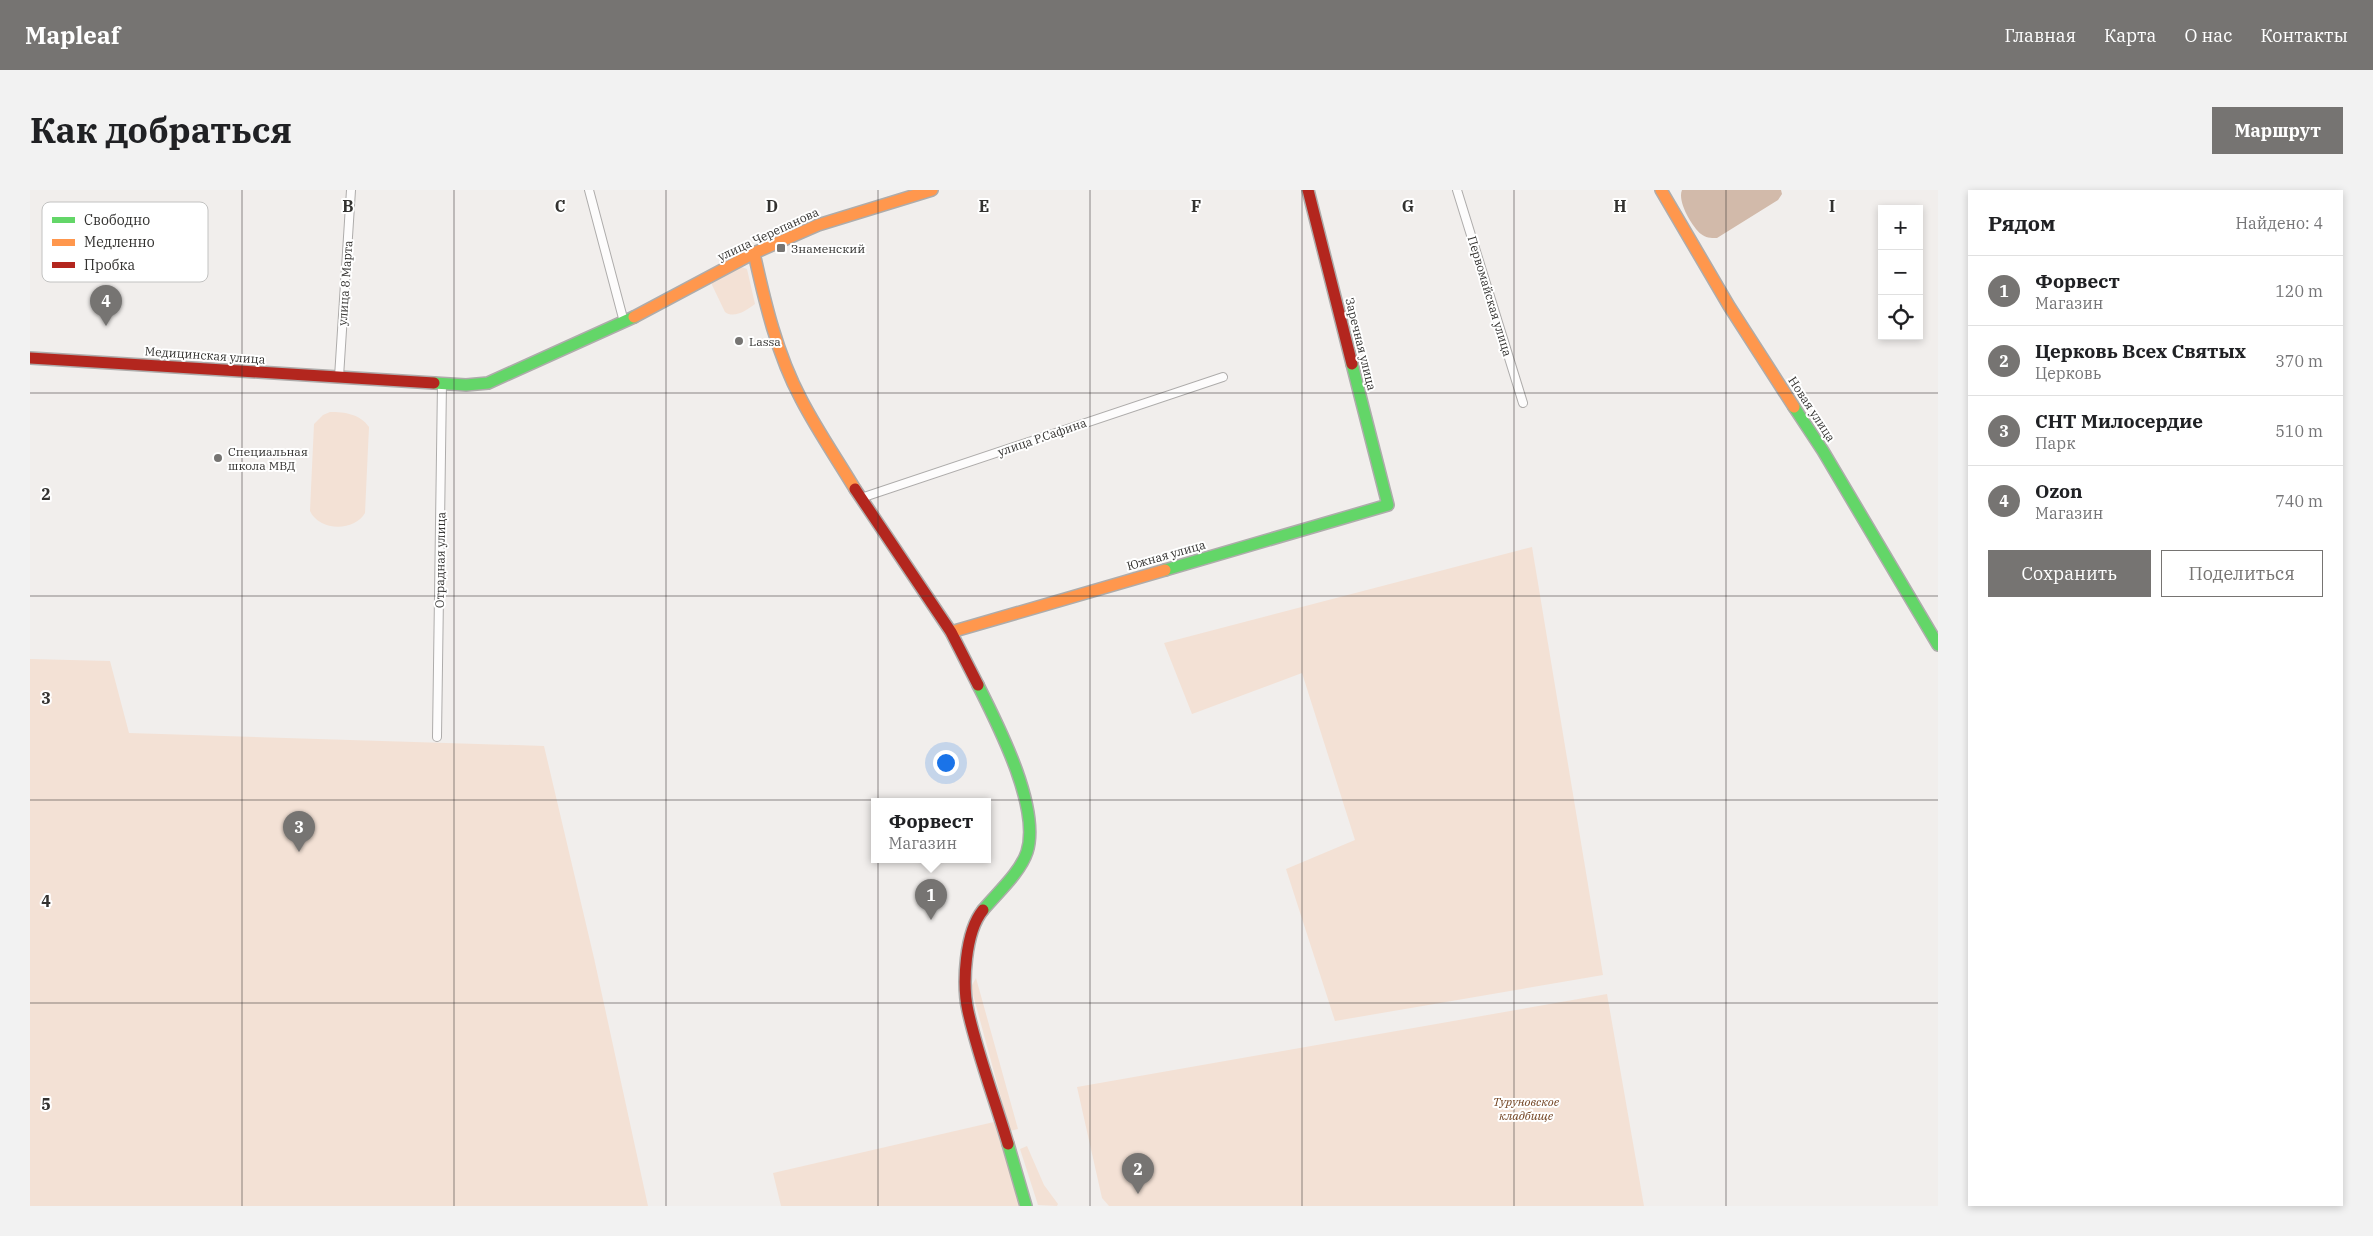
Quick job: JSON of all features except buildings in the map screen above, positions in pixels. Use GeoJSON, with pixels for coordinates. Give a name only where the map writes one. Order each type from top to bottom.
{"type":"FeatureCollection","features":[{"type":"Feature","properties":{"kind":"street","name":"улица 8 Марта"},"geometry":{"type":"LineString","coordinates":[[339,377],[351,190]]}},
{"type":"Feature","properties":{"kind":"street"},"geometry":{"type":"LineString","coordinates":[[590,190],[624,322]]}},
{"type":"Feature","properties":{"kind":"street","name":"улица Черепанова"},"geometry":{"type":"LineString","coordinates":[[379,379],[466,385],[498,380],[624,322],[754,253],[852,213],[932,190]]}},
{"type":"Feature","properties":{"kind":"street","name":"Заречная улица"},"geometry":{"type":"LineString","coordinates":[[1308,190],[1388,505]]}},
{"type":"Feature","properties":{"kind":"street","name":"Первомайская улица"},"geometry":{"type":"LineString","coordinates":[[1457,190],[1523,403]]}},
{"type":"Feature","properties":{"kind":"street","name":"Новая улица"},"geometry":{"type":"LineString","coordinates":[[1661,190],[1730,306],[1823,451],[1938,645]]}},
{"type":"Feature","properties":{"kind":"street"},"geometry":{"type":"LineString","coordinates":[[754,253],[766,305],[788,370],[810,416],[861,498],[951,632],[996,721],[1025,796],[1030,823],[1027,852],[1018,868],[980,914],[971,934],[965,981],[968,1010],[1026,1206]]}},
{"type":"Feature","properties":{"kind":"street","name":"Медицинская улица"},"geometry":{"type":"LineString","coordinates":[[30,358],[379,379]]}},
{"type":"Feature","properties":{"kind":"street","name":"улица Р.Сафина"},"geometry":{"type":"LineString","coordinates":[[861,498],[1223,377]]}},
{"type":"Feature","properties":{"kind":"street","name":"Отрадная улица"},"geometry":{"type":"LineString","coordinates":[[437,737],[442,383]]}},
{"type":"Feature","properties":{"kind":"street","name":"Южная улица"},"geometry":{"type":"LineString","coordinates":[[951,632],[1388,505]]}},
{"type":"Feature","properties":{"kind":"green space"},"geometry":{"type":"Polygon","coordinates":[[[739,266],[747,269],[755,304],[740,313],[732,315],[725,312],[712,285],[712,279],[739,266]]]}},
{"type":"Feature","properties":{"kind":"green space"},"geometry":{"type":"Polygon","coordinates":[[[330,412],[352,415],[361,419],[369,427],[365,513],[353,524],[337,527],[314,518],[310,511],[314,424],[323,415],[330,412]]]}},
{"type":"Feature","properties":{"kind":"green space"},"geometry":{"type":"Polygon","coordinates":[[[1532,547],[1603,975],[1335,1021],[1286,869],[1355,840],[1302,673],[1192,714],[1164,643],[1532,547]]]}},
{"type":"Feature","properties":{"kind":"green space"},"geometry":{"type":"Polygon","coordinates":[[[30,659],[110,661],[129,733],[544,746],[594,958],[648,1206],[30,1206],[30,659]]]}},
{"type":"Feature","properties":{"kind":"green space"},"geometry":{"type":"Polygon","coordinates":[[[976,978],[1018,1129],[1010,1131],[971,987],[976,978]]]}},
{"type":"Feature","properties":{"kind":"green space","name":"Туруновское кладбище"},"geometry":{"type":"Polygon","coordinates":[[[1607,994],[1644,1206],[1109,1206],[1102,1198],[1077,1087],[1607,994]]]}},
{"type":"Feature","properties":{"kind":"green space"},"geometry":{"type":"Polygon","coordinates":[[[994,1122],[1020,1206],[781,1206],[773,1173],[994,1122]]]}},
{"type":"Feature","properties":{"kind":"green space"},"geometry":{"type":"Polygon","coordinates":[[[1027,1146],[1044,1185],[1058,1204],[1057,1206],[1038,1205],[1020,1149],[1027,1146]]]}},
{"type":"Feature","properties":{"kind":"shaded area"},"geometry":{"type":"Polygon","coordinates":[[[1682,190],[1781,190],[1782,194],[1778,200],[1717,238],[1712,238],[1706,237],[1697,231],[1690,220],[1683,207],[1682,190]]]}},
{"type":"Feature","properties":{"kind":"traffic: fast"},"geometry":{"type":"LineString","coordinates":[[434,383],[466,385],[488,383],[634,317]]}},
{"type":"Feature","properties":{"kind":"traffic: fast"},"geometry":{"type":"LineString","coordinates":[[1165,570],[1388,505],[1352,364]]}},
{"type":"Feature","properties":{"kind":"traffic: fast"},"geometry":{"type":"LineString","coordinates":[[1794,407],[1823,451],[1938,645]]}},
{"type":"Feature","properties":{"kind":"traffic: fast"},"geometry":{"type":"LineString","coordinates":[[978,685],[1015,767],[1023,790],[1030,834],[1024,860],[1008,882],[983,910]]}},
{"type":"Feature","properties":{"kind":"traffic: fast"},"geometry":{"type":"LineString","coordinates":[[1008,1144],[1026,1206]]}},
{"type":"Feature","properties":{"kind":"traffic: slow"},"geometry":{"type":"LineString","coordinates":[[634,317],[754,253],[818,225],[932,190]]}},
{"type":"Feature","properties":{"kind":"traffic: slow"},"geometry":{"type":"LineString","coordinates":[[1661,190],[1729,306],[1794,407]]}},
{"type":"Feature","properties":{"kind":"traffic: slow"},"geometry":{"type":"LineString","coordinates":[[754,253],[778,346],[785,364],[801,399],[855,489]]}},
{"type":"Feature","properties":{"kind":"traffic: slow"},"geometry":{"type":"LineString","coordinates":[[951,632],[1165,570]]}},
{"type":"Feature","properties":{"kind":"traffic: jam"},"geometry":{"type":"LineString","coordinates":[[1308,190],[1352,364]]}},
{"type":"Feature","properties":{"kind":"traffic: jam"},"geometry":{"type":"LineString","coordinates":[[30,358],[434,383]]}},
{"type":"Feature","properties":{"kind":"traffic: jam"},"geometry":{"type":"LineString","coordinates":[[855,489],[951,632],[978,685]]}},
{"type":"Feature","properties":{"kind":"traffic: jam"},"geometry":{"type":"LineString","coordinates":[[983,910],[972,931],[966,959],[966,1000],[977,1045],[1008,1144]]}},
{"type":"Feature","properties":{"kind":"place","name":"Знаменский"},"geometry":{"type":"Point","coordinates":[781,248]}},
{"type":"Feature","properties":{"kind":"place","name":"Ozon"},"geometry":{"type":"Point","coordinates":[106,326]}},
{"type":"Feature","properties":{"kind":"place","name":"Lassa"},"geometry":{"type":"Point","coordinates":[739,341]}},
{"type":"Feature","properties":{"kind":"place","name":"Специальная школа МВД"},"geometry":{"type":"Point","coordinates":[218,458]}},
{"type":"Feature","properties":{"kind":"place","name":"СНТ Милосердие"},"geometry":{"type":"Point","coordinates":[299,852]}},
{"type":"Feature","properties":{"kind":"place","name":"Форвест"},"geometry":{"type":"Point","coordinates":[931,920]}},
{"type":"Feature","properties":{"kind":"place","name":"Церковь Всех Святых"},"geometry":{"type":"Point","coordinates":[1138,1194]}}]}
